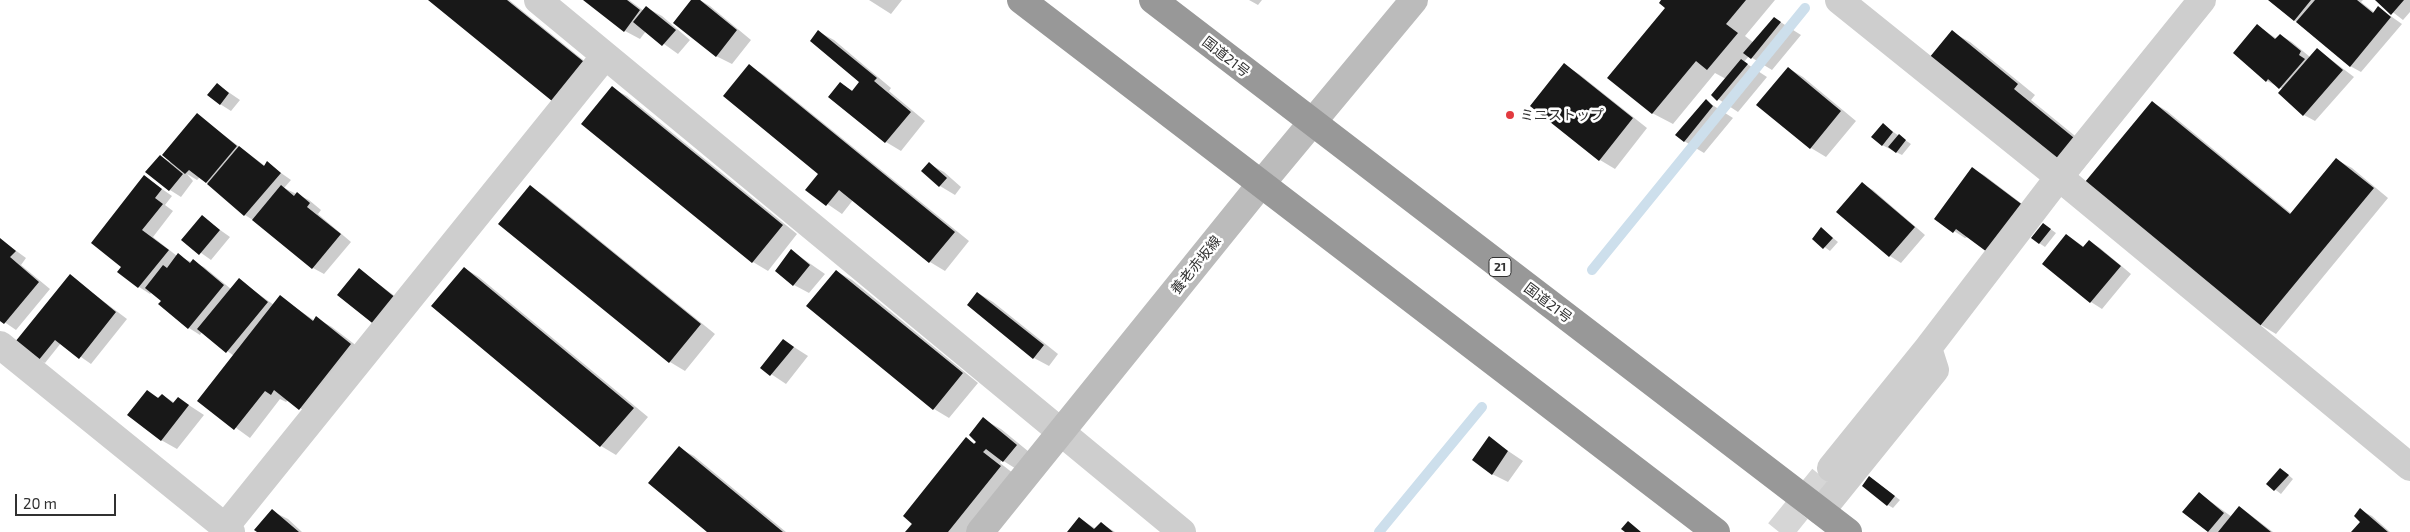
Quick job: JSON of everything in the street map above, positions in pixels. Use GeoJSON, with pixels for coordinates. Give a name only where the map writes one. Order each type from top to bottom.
{"type":"FeatureCollection","features":[{"type":"Feature","properties":{"kind":"highway"},"geometry":{"type":"LineString","coordinates":[[1021,0],[1716,532]]}},
{"type":"Feature","properties":{"kind":"highway","name":"国道21号"},"geometry":{"type":"LineString","coordinates":[[1153,0],[1848,532]]}},
{"type":"Feature","properties":{"kind":"main road","name":"養老赤坂線"},"geometry":{"type":"LineString","coordinates":[[980,532],[1261,184],[1414,0]]}},
{"type":"Feature","properties":{"kind":"street"},"geometry":{"type":"LineString","coordinates":[[538,0],[1182,532]]}},
{"type":"Feature","properties":{"kind":"street"},"geometry":{"type":"LineString","coordinates":[[1840,0],[2060,177],[2410,467]]}},
{"type":"Feature","properties":{"kind":"street"},"geometry":{"type":"LineString","coordinates":[[1831,468],[2202,0]]}},
{"type":"Feature","properties":{"kind":"street"},"geometry":{"type":"LineString","coordinates":[[0,345],[228,530],[605,56]]}},
{"type":"Feature","properties":{"kind":"street"},"geometry":{"type":"LineString","coordinates":[[1822,511],[1935,370],[1928,348]]}},
{"type":"Feature","properties":{"kind":"building"},"geometry":{"type":"Polygon","coordinates":[[[428,0],[507,0],[584,62],[552,101],[428,0]]]}},
{"type":"Feature","properties":{"kind":"building"},"geometry":{"type":"Polygon","coordinates":[[[583,0],[627,0],[640,10],[624,32],[583,0]]]}},
{"type":"Feature","properties":{"kind":"building"},"geometry":{"type":"Polygon","coordinates":[[[691,0],[700,0],[737,30],[716,57],[673,23],[691,0]]]}},
{"type":"Feature","properties":{"kind":"building"},"geometry":{"type":"Polygon","coordinates":[[[1661,0],[1746,0],[1726,24],[1738,33],[1707,70],[1696,61],[1652,114],[1607,78],[1665,8],[1659,3],[1661,0]]]}},
{"type":"Feature","properties":{"kind":"building"},"geometry":{"type":"Polygon","coordinates":[[[2268,0],[2311,0],[2294,21],[2268,0]]]}},
{"type":"Feature","properties":{"kind":"building"},"geometry":{"type":"Polygon","coordinates":[[[2315,0],[2357,0],[2373,13],[2378,6],[2391,17],[2350,67],[2296,22],[2315,0]]]}},
{"type":"Feature","properties":{"kind":"building"},"geometry":{"type":"Polygon","coordinates":[[[2375,0],[2404,0],[2391,15],[2375,0]]]}},
{"type":"Feature","properties":{"kind":"building"},"geometry":{"type":"Polygon","coordinates":[[[646,6],[676,30],[662,46],[633,22],[646,6]]]}},
{"type":"Feature","properties":{"kind":"building"},"geometry":{"type":"Polygon","coordinates":[[[1774,17],[1781,22],[1751,59],[1743,53],[1774,17]]]}},
{"type":"Feature","properties":{"kind":"building"},"geometry":{"type":"Polygon","coordinates":[[[2257,24],[2275,39],[2280,34],[2301,51],[2299,55],[2305,59],[2279,89],[2268,79],[2266,82],[2233,53],[2257,24]]]}},
{"type":"Feature","properties":{"kind":"building"},"geometry":{"type":"Polygon","coordinates":[[[818,30],[877,78],[874,81],[911,112],[885,143],[828,97],[840,82],[852,91],[859,82],[810,41],[818,30]]]}},
{"type":"Feature","properties":{"kind":"building"},"geometry":{"type":"Polygon","coordinates":[[[1952,30],[2018,84],[2014,89],[2079,142],[2059,165],[1929,58],[1952,30]]]}},
{"type":"Feature","properties":{"kind":"building"},"geometry":{"type":"Polygon","coordinates":[[[2317,48],[2343,70],[2303,116],[2278,93],[2317,48]]]}},
{"type":"Feature","properties":{"kind":"building"},"geometry":{"type":"Polygon","coordinates":[[[1741,59],[1748,64],[1717,101],[1711,95],[1741,59]]]}},
{"type":"Feature","properties":{"kind":"building"},"geometry":{"type":"Polygon","coordinates":[[[1564,63],[1633,118],[1599,161],[1530,106],[1564,63]]]}},
{"type":"Feature","properties":{"kind":"building"},"geometry":{"type":"Polygon","coordinates":[[[749,64],[955,232],[929,263],[839,190],[826,206],[805,190],[818,174],[723,96],[749,64]]]}},
{"type":"Feature","properties":{"kind":"building"},"geometry":{"type":"Polygon","coordinates":[[[1788,67],[1841,111],[1810,149],[1756,105],[1788,67]]]}},
{"type":"Feature","properties":{"kind":"building"},"geometry":{"type":"Polygon","coordinates":[[[217,83],[229,93],[220,105],[207,95],[217,83]]]}},
{"type":"Feature","properties":{"kind":"building"},"geometry":{"type":"Polygon","coordinates":[[[612,86],[783,225],[752,263],[581,124],[612,86]]]}},
{"type":"Feature","properties":{"kind":"building"},"geometry":{"type":"Polygon","coordinates":[[[1706,99],[1713,106],[1684,142],[1675,135],[1706,99]]]}},
{"type":"Feature","properties":{"kind":"building"},"geometry":{"type":"Polygon","coordinates":[[[2152,101],[2290,214],[2336,158],[2374,188],[2260,326],[2085,182],[2152,101]]]}},
{"type":"Feature","properties":{"kind":"building"},"geometry":{"type":"Polygon","coordinates":[[[197,113],[237,146],[206,183],[189,170],[185,174],[162,155],[197,113]]]}},
{"type":"Feature","properties":{"kind":"building"},"geometry":{"type":"Polygon","coordinates":[[[1883,123],[1893,132],[1882,146],[1871,137],[1883,123]]]}},
{"type":"Feature","properties":{"kind":"building"},"geometry":{"type":"Polygon","coordinates":[[[1899,134],[1906,140],[1896,153],[1888,147],[1899,134]]]}},
{"type":"Feature","properties":{"kind":"building"},"geometry":{"type":"Polygon","coordinates":[[[239,146],[264,166],[267,161],[281,173],[244,216],[207,184],[239,146]]]}},
{"type":"Feature","properties":{"kind":"building"},"geometry":{"type":"Polygon","coordinates":[[[160,155],[183,174],[169,191],[145,172],[160,155]]]}},
{"type":"Feature","properties":{"kind":"building"},"geometry":{"type":"Polygon","coordinates":[[[929,162],[947,178],[939,187],[921,171],[929,162]]]}},
{"type":"Feature","properties":{"kind":"building"},"geometry":{"type":"Polygon","coordinates":[[[1972,167],[2024,206],[1987,252],[1956,229],[1953,233],[1934,219],[1972,167]]]}},
{"type":"Feature","properties":{"kind":"building"},"geometry":{"type":"Polygon","coordinates":[[[144,175],[162,189],[155,198],[163,204],[142,230],[169,250],[138,288],[117,272],[121,267],[91,243],[144,175]]]}},
{"type":"Feature","properties":{"kind":"building"},"geometry":{"type":"Polygon","coordinates":[[[1862,182],[1915,227],[1889,257],[1836,212],[1862,182]]]}},
{"type":"Feature","properties":{"kind":"building"},"geometry":{"type":"Polygon","coordinates":[[[281,185],[294,196],[297,192],[310,203],[307,207],[341,234],[312,269],[252,220],[281,185]]]}},
{"type":"Feature","properties":{"kind":"building"},"geometry":{"type":"Polygon","coordinates":[[[530,185],[701,324],[669,363],[498,224],[530,185]]]}},
{"type":"Feature","properties":{"kind":"building"},"geometry":{"type":"Polygon","coordinates":[[[202,215],[220,230],[199,255],[181,240],[202,215]]]}},
{"type":"Feature","properties":{"kind":"building"},"geometry":{"type":"Polygon","coordinates":[[[2043,223],[2051,229],[2039,244],[2031,238],[2043,223]]]}},
{"type":"Feature","properties":{"kind":"building"},"geometry":{"type":"Polygon","coordinates":[[[1821,227],[1833,238],[1823,249],[1812,239],[1821,227]]]}},
{"type":"Feature","properties":{"kind":"building"},"geometry":{"type":"Polygon","coordinates":[[[2066,234],[2083,247],[2089,240],[2121,266],[2090,303],[2042,264],[2066,234]]]}},
{"type":"Feature","properties":{"kind":"building"},"geometry":{"type":"Polygon","coordinates":[[[0,238],[16,251],[10,257],[39,282],[4,324],[0,321],[0,238]]]}},
{"type":"Feature","properties":{"kind":"building"},"geometry":{"type":"Polygon","coordinates":[[[791,249],[810,265],[793,286],[775,271],[791,249]]]}},
{"type":"Feature","properties":{"kind":"building"},"geometry":{"type":"Polygon","coordinates":[[[178,253],[190,263],[193,259],[224,285],[188,329],[158,304],[161,301],[145,288],[163,265],[167,268],[178,253]]]}},
{"type":"Feature","properties":{"kind":"building"},"geometry":{"type":"Polygon","coordinates":[[[464,267],[634,408],[600,447],[431,306],[464,267]]]}},
{"type":"Feature","properties":{"kind":"building"},"geometry":{"type":"Polygon","coordinates":[[[359,268],[397,299],[376,326],[337,295],[359,268]]]}},
{"type":"Feature","properties":{"kind":"building"},"geometry":{"type":"Polygon","coordinates":[[[836,270],[963,373],[933,410],[806,306],[836,270]]]}},
{"type":"Feature","properties":{"kind":"building"},"geometry":{"type":"Polygon","coordinates":[[[70,274],[116,312],[79,359],[55,340],[38,361],[15,342],[70,274]]]}},
{"type":"Feature","properties":{"kind":"building"},"geometry":{"type":"Polygon","coordinates":[[[239,278],[268,302],[226,353],[197,329],[239,278]]]}},
{"type":"Feature","properties":{"kind":"building"},"geometry":{"type":"Polygon","coordinates":[[[977,292],[1044,345],[1033,359],[967,305],[977,292]]]}},
{"type":"Feature","properties":{"kind":"building"},"geometry":{"type":"Polygon","coordinates":[[[280,295],[313,321],[316,316],[351,344],[299,410],[274,390],[271,395],[265,391],[234,430],[197,401],[280,295]]]}},
{"type":"Feature","properties":{"kind":"building"},"geometry":{"type":"Polygon","coordinates":[[[783,339],[794,347],[770,376],[760,368],[783,339]]]}},
{"type":"Feature","properties":{"kind":"building"},"geometry":{"type":"Polygon","coordinates":[[[147,390],[158,398],[162,394],[173,403],[178,397],[189,405],[161,441],[127,415],[147,390]]]}},
{"type":"Feature","properties":{"kind":"building"},"geometry":{"type":"Polygon","coordinates":[[[983,417],[1017,445],[1003,462],[986,449],[983,452],[1001,466],[948,532],[905,532],[912,524],[903,516],[966,437],[974,444],[976,442],[969,435],[983,417]]]}},
{"type":"Feature","properties":{"kind":"building"},"geometry":{"type":"Polygon","coordinates":[[[1489,436],[1508,451],[1492,475],[1472,460],[1489,436]]]}},
{"type":"Feature","properties":{"kind":"building"},"geometry":{"type":"Polygon","coordinates":[[[679,446],[783,532],[707,532],[648,483],[679,446]]]}},
{"type":"Feature","properties":{"kind":"building"},"geometry":{"type":"Polygon","coordinates":[[[2280,468],[2289,475],[2274,491],[2266,484],[2280,468]]]}},
{"type":"Feature","properties":{"kind":"building"},"geometry":{"type":"Polygon","coordinates":[[[1869,476],[1895,496],[1887,506],[1862,486],[1869,476]]]}},
{"type":"Feature","properties":{"kind":"building"},"geometry":{"type":"Polygon","coordinates":[[[2199,492],[2224,513],[2208,532],[2182,512],[2199,492]]]}},
{"type":"Feature","properties":{"kind":"building"},"geometry":{"type":"Polygon","coordinates":[[[2239,506],[2271,532],[2218,532],[2239,506]]]}},
{"type":"Feature","properties":{"kind":"building"},"geometry":{"type":"Polygon","coordinates":[[[2360,508],[2388,532],[2351,532],[2360,522],[2354,516],[2360,508]]]}},
{"type":"Feature","properties":{"kind":"building"},"geometry":{"type":"Polygon","coordinates":[[[272,509],[299,532],[257,532],[254,530],[272,509]]]}},
{"type":"Feature","properties":{"kind":"building"},"geometry":{"type":"Polygon","coordinates":[[[1079,517],[1094,529],[1101,522],[1113,532],[1067,532],[1079,517]]]}},
{"type":"Feature","properties":{"kind":"building"},"geometry":{"type":"Polygon","coordinates":[[[1628,521],[1641,532],[1625,532],[1621,529],[1628,521]]]}},
{"type":"Feature","properties":{"kind":"waterway"},"geometry":{"type":"LineString","coordinates":[[1592,270],[1805,8]]}},
{"type":"Feature","properties":{"kind":"waterway"},"geometry":{"type":"LineString","coordinates":[[1379,532],[1482,407]]}},
{"type":"Feature","properties":{"kind":"tunnel"},"geometry":{"type":"LineString","coordinates":[[1779,532],[1831,468]]}},
{"type":"Feature","properties":{"kind":"place","name":"ミニストップ"},"geometry":{"type":"Point","coordinates":[1510,115]}}]}
